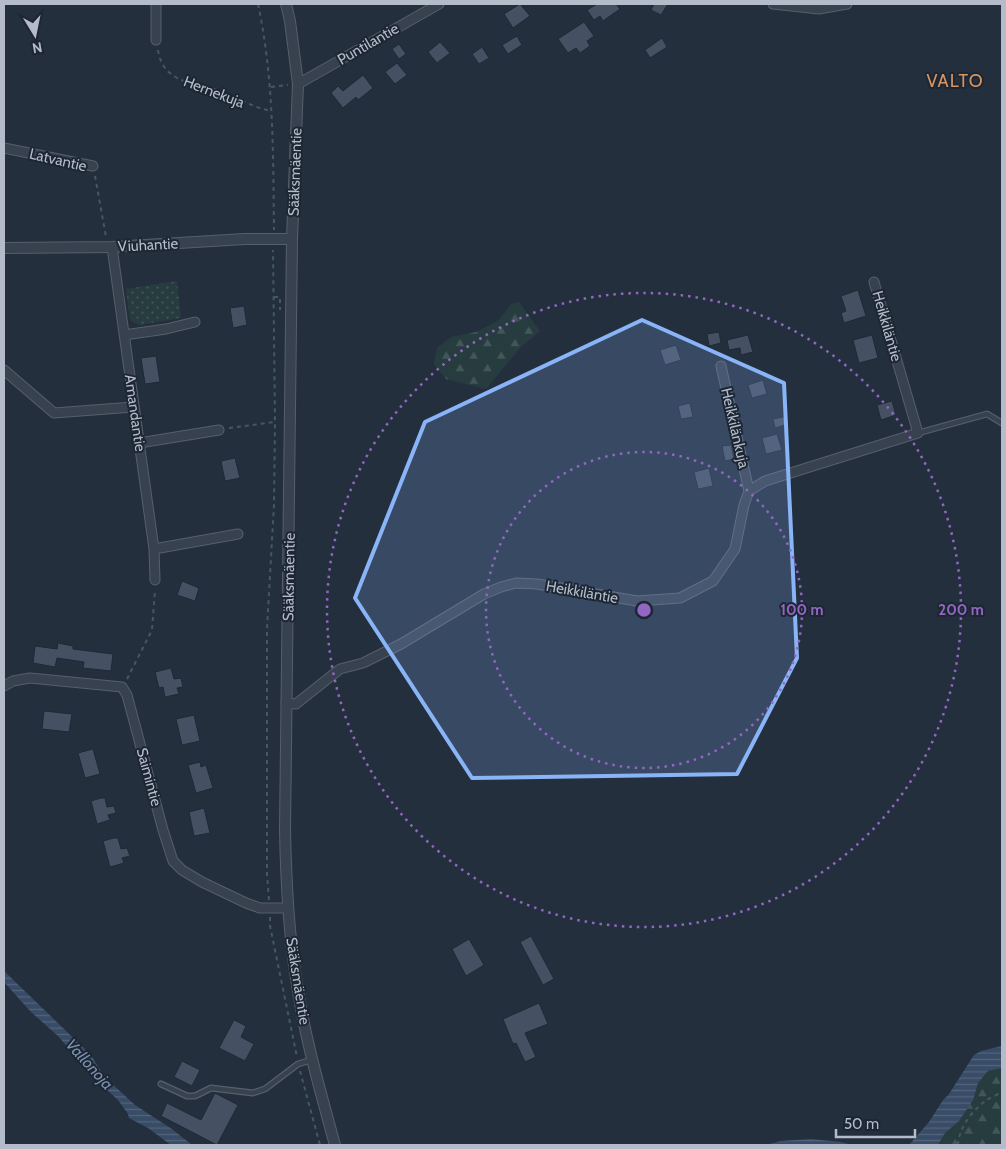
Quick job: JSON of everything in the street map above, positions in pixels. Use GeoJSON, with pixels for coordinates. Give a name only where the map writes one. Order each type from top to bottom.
{"type":"FeatureCollection","features":[{"type":"Feature","properties":{"kind":"street"},"geometry":{"type":"LineString","coordinates":[[156,4],[156,40]]}},
{"type":"Feature","properties":{"kind":"street","name":"Sääksmäentie"},"geometry":{"type":"LineString","coordinates":[[286,4],[298,84],[292,239],[285,830],[287,908],[296,978],[312,1060],[335,1145]]}},
{"type":"Feature","properties":{"kind":"street","name":"Puntilantie"},"geometry":{"type":"LineString","coordinates":[[298,84],[439,4]]}},
{"type":"Feature","properties":{"kind":"street"},"geometry":{"type":"LineString","coordinates":[[773,4],[819,9],[847,4]]}},
{"type":"Feature","properties":{"kind":"street","name":"Latvantie"},"geometry":{"type":"LineString","coordinates":[[4,148],[93,166]]}},
{"type":"Feature","properties":{"kind":"street","name":"Viuhantie"},"geometry":{"type":"LineString","coordinates":[[4,248],[110,247],[245,239],[292,239]]}},
{"type":"Feature","properties":{"kind":"street","name":"Amandantie"},"geometry":{"type":"LineString","coordinates":[[110,247],[154,549],[155,580]]}},
{"type":"Feature","properties":{"kind":"street","name":"Heikkiläntie"},"geometry":{"type":"LineString","coordinates":[[874,282],[918,433]]}},
{"type":"Feature","properties":{"kind":"street"},"geometry":{"type":"LineString","coordinates":[[124,335],[166,329],[195,322]]}},
{"type":"Feature","properties":{"kind":"street","name":"Heikkilänkuja"},"geometry":{"type":"LineString","coordinates":[[721,366],[749,491]]}},
{"type":"Feature","properties":{"kind":"street"},"geometry":{"type":"LineString","coordinates":[[4,370],[54,412],[133,407]]}},
{"type":"Feature","properties":{"kind":"street"},"geometry":{"type":"LineString","coordinates":[[139,443],[219,430]]}},
{"type":"Feature","properties":{"kind":"street"},"geometry":{"type":"LineString","coordinates":[[749,491],[765,481],[918,433]]}},
{"type":"Feature","properties":{"kind":"street","name":"Heikkiläntie"},"geometry":{"type":"LineString","coordinates":[[286,703],[296,704],[340,669],[363,663],[401,644],[484,594],[516,583],[536,584],[637,601],[680,598],[713,581],[735,549],[744,505],[749,491]]}},
{"type":"Feature","properties":{"kind":"street"},"geometry":{"type":"LineString","coordinates":[[154,549],[238,534]]}},
{"type":"Feature","properties":{"kind":"street"},"geometry":{"type":"LineString","coordinates":[[4,686],[13,681],[30,678],[122,688]]}},
{"type":"Feature","properties":{"kind":"street","name":"Saimintie"},"geometry":{"type":"LineString","coordinates":[[122,688],[127,695],[173,861],[182,870],[202,882],[246,903],[260,908],[287,908]]}},
{"type":"Feature","properties":{"kind":"lane"},"geometry":{"type":"LineString","coordinates":[[918,433],[988,414],[1002,423]]}},
{"type":"Feature","properties":{"kind":"lane"},"geometry":{"type":"LineString","coordinates":[[161,1084],[187,1096],[196,1096],[211,1088],[253,1093],[265,1089],[298,1064],[312,1060]]}},
{"type":"Feature","properties":{"kind":"path"},"geometry":{"type":"LineString","coordinates":[[258,4],[264,32],[271,87],[273,155],[275,422],[274,504],[267,630],[267,874],[270,926],[298,1064],[320,1145]]}},
{"type":"Feature","properties":{"kind":"path","name":"Hernekuja"},"geometry":{"type":"LineString","coordinates":[[156,40],[162,63],[169,72],[180,80],[220,91],[255,108],[271,111]]}},
{"type":"Feature","properties":{"kind":"path"},"geometry":{"type":"LineString","coordinates":[[271,87],[298,84]]}},
{"type":"Feature","properties":{"kind":"path","name":"Latvantie"},"geometry":{"type":"LineString","coordinates":[[93,166],[110,247]]}},
{"type":"Feature","properties":{"kind":"path"},"geometry":{"type":"LineString","coordinates":[[274,297],[280,297],[280,310]]}},
{"type":"Feature","properties":{"kind":"path"},"geometry":{"type":"LineString","coordinates":[[219,430],[275,422]]}},
{"type":"Feature","properties":{"kind":"path"},"geometry":{"type":"LineString","coordinates":[[122,688],[152,630],[155,580]]}},
{"type":"Feature","properties":{"kind":"path"},"geometry":{"type":"LineString","coordinates":[[958,1145],[958,1137],[963,1126],[985,1101],[1002,1092]]}},
{"type":"Feature","properties":{"kind":"highlighted area"},"geometry":{"type":"Polygon","coordinates":[[[642,320],[784,383],[797,658],[737,774],[472,778],[355,598],[425,422],[642,320]]]}},
{"type":"Feature","properties":{"kind":"green space"},"geometry":{"type":"Polygon","coordinates":[[[177,281],[181,318],[139,325],[130,320],[126,289],[177,281]]]}},
{"type":"Feature","properties":{"kind":"green space"},"geometry":{"type":"Polygon","coordinates":[[[519,302],[540,331],[520,348],[486,389],[446,379],[434,364],[437,348],[451,337],[476,332],[499,320],[511,304],[519,302]]]}},
{"type":"Feature","properties":{"kind":"green space"},"geometry":{"type":"Polygon","coordinates":[[[1002,1068],[1002,1145],[938,1145],[945,1133],[959,1121],[972,1100],[977,1083],[988,1071],[1002,1068]]]}},
{"type":"Feature","properties":{"kind":"water","name":"Vallonoja"},"geometry":{"type":"Polygon","coordinates":[[[4,971],[91,1055],[110,1082],[135,1105],[172,1129],[192,1145],[171,1145],[148,1128],[129,1118],[118,1100],[93,1077],[58,1036],[31,1012],[4,982],[4,971]]]}},
{"type":"Feature","properties":{"kind":"water"},"geometry":{"type":"Polygon","coordinates":[[[1002,1046],[1002,1068],[988,1071],[978,1083],[973,1100],[959,1121],[945,1133],[938,1145],[909,1145],[929,1122],[974,1055],[981,1051],[1002,1046]]]}},
{"type":"Feature","properties":{"kind":"water"},"geometry":{"type":"Polygon","coordinates":[[[811,1139],[852,1145],[766,1145],[780,1141],[811,1139]]]}},
{"type":"Feature","properties":{"kind":"building"},"geometry":{"type":"Polygon","coordinates":[[[520,4],[530,16],[513,28],[504,14],[520,4]]]}},
{"type":"Feature","properties":{"kind":"building"},"geometry":{"type":"Polygon","coordinates":[[[597,4],[616,4],[620,9],[603,21],[600,16],[594,20],[587,10],[597,4]]]}},
{"type":"Feature","properties":{"kind":"building"},"geometry":{"type":"Polygon","coordinates":[[[654,4],[668,4],[661,15],[651,10],[654,4]]]}},
{"type":"Feature","properties":{"kind":"building"},"geometry":{"type":"Polygon","coordinates":[[[584,22],[594,36],[587,41],[590,46],[580,53],[576,48],[568,53],[558,39],[584,22]]]}},
{"type":"Feature","properties":{"kind":"building"},"geometry":{"type":"Polygon","coordinates":[[[517,36],[522,45],[508,54],[502,45],[517,36]]]}},
{"type":"Feature","properties":{"kind":"building"},"geometry":{"type":"Polygon","coordinates":[[[662,38],[667,47],[650,58],[645,50],[662,38]]]}},
{"type":"Feature","properties":{"kind":"building"},"geometry":{"type":"Polygon","coordinates":[[[440,42],[450,53],[437,63],[428,52],[440,42]]]}},
{"type":"Feature","properties":{"kind":"building"},"geometry":{"type":"Polygon","coordinates":[[[399,44],[406,54],[399,59],[392,49],[399,44]]]}},
{"type":"Feature","properties":{"kind":"building"},"geometry":{"type":"Polygon","coordinates":[[[482,47],[489,58],[479,64],[472,54],[482,47]]]}},
{"type":"Feature","properties":{"kind":"building"},"geometry":{"type":"Polygon","coordinates":[[[397,63],[407,75],[395,84],[385,72],[397,63]]]}},
{"type":"Feature","properties":{"kind":"building"},"geometry":{"type":"Polygon","coordinates":[[[363,75],[373,88],[358,100],[356,97],[343,108],[331,93],[338,86],[343,91],[363,75]]]}},
{"type":"Feature","properties":{"kind":"building"},"geometry":{"type":"Polygon","coordinates":[[[858,290],[866,316],[844,323],[841,313],[846,311],[841,296],[858,290]]]}},
{"type":"Feature","properties":{"kind":"building"},"geometry":{"type":"Polygon","coordinates":[[[244,306],[247,325],[233,328],[230,308],[244,306]]]}},
{"type":"Feature","properties":{"kind":"building"},"geometry":{"type":"Polygon","coordinates":[[[719,332],[721,343],[709,346],[707,334],[719,332]]]}},
{"type":"Feature","properties":{"kind":"building"},"geometry":{"type":"Polygon","coordinates":[[[748,335],[753,352],[741,355],[740,348],[729,350],[727,340],[748,335]]]}},
{"type":"Feature","properties":{"kind":"building"},"geometry":{"type":"Polygon","coordinates":[[[872,335],[878,358],[859,363],[853,340],[872,335]]]}},
{"type":"Feature","properties":{"kind":"building"},"geometry":{"type":"Polygon","coordinates":[[[676,345],[681,360],[665,365],[660,350],[676,345]]]}},
{"type":"Feature","properties":{"kind":"building"},"geometry":{"type":"Polygon","coordinates":[[[156,356],[160,382],[145,384],[141,358],[156,356]]]}},
{"type":"Feature","properties":{"kind":"building"},"geometry":{"type":"Polygon","coordinates":[[[763,380],[767,394],[752,398],[748,385],[763,380]]]}},
{"type":"Feature","properties":{"kind":"building"},"geometry":{"type":"Polygon","coordinates":[[[892,401],[896,415],[881,420],[877,405],[892,401]]]}},
{"type":"Feature","properties":{"kind":"building"},"geometry":{"type":"Polygon","coordinates":[[[690,403],[693,417],[681,419],[678,406],[690,403]]]}},
{"type":"Feature","properties":{"kind":"building"},"geometry":{"type":"Polygon","coordinates":[[[787,416],[789,424],[775,428],[773,419],[787,416]]]}},
{"type":"Feature","properties":{"kind":"building"},"geometry":{"type":"Polygon","coordinates":[[[777,434],[782,450],[766,454],[762,438],[777,434]]]}},
{"type":"Feature","properties":{"kind":"building"},"geometry":{"type":"Polygon","coordinates":[[[731,445],[734,459],[725,461],[722,446],[731,445]]]}},
{"type":"Feature","properties":{"kind":"building"},"geometry":{"type":"Polygon","coordinates":[[[235,458],[240,478],[225,481],[221,461],[235,458]]]}},
{"type":"Feature","properties":{"kind":"building"},"geometry":{"type":"Polygon","coordinates":[[[709,468],[713,486],[698,489],[694,472],[709,468]]]}},
{"type":"Feature","properties":{"kind":"building"},"geometry":{"type":"Polygon","coordinates":[[[182,581],[199,588],[195,601],[177,595],[182,581]]]}},
{"type":"Feature","properties":{"kind":"building"},"geometry":{"type":"Polygon","coordinates":[[[58,643],[73,646],[73,649],[113,654],[111,671],[83,668],[84,662],[57,658],[55,667],[33,663],[35,646],[57,649],[58,643]]]}},
{"type":"Feature","properties":{"kind":"building"},"geometry":{"type":"Polygon","coordinates":[[[171,668],[174,679],[181,678],[183,687],[177,688],[179,694],[165,697],[163,687],[159,688],[155,672],[171,668]]]}},
{"type":"Feature","properties":{"kind":"building"},"geometry":{"type":"Polygon","coordinates":[[[44,711],[72,714],[69,732],[42,729],[44,711]]]}},
{"type":"Feature","properties":{"kind":"building"},"geometry":{"type":"Polygon","coordinates":[[[194,715],[200,741],[182,745],[176,719],[194,715]]]}},
{"type":"Feature","properties":{"kind":"building"},"geometry":{"type":"Polygon","coordinates":[[[93,749],[100,774],[85,778],[78,753],[93,749]]]}},
{"type":"Feature","properties":{"kind":"building"},"geometry":{"type":"Polygon","coordinates":[[[200,762],[201,767],[206,765],[213,788],[196,793],[188,765],[200,762]]]}},
{"type":"Feature","properties":{"kind":"building"},"geometry":{"type":"Polygon","coordinates":[[[105,798],[107,807],[114,806],[116,813],[108,815],[110,820],[97,824],[91,801],[105,798]]]}},
{"type":"Feature","properties":{"kind":"building"},"geometry":{"type":"Polygon","coordinates":[[[204,808],[210,833],[194,836],[189,812],[204,808]]]}},
{"type":"Feature","properties":{"kind":"building"},"geometry":{"type":"Polygon","coordinates":[[[118,838],[121,849],[127,848],[130,856],[122,858],[124,863],[110,867],[103,841],[118,838]]]}},
{"type":"Feature","properties":{"kind":"building"},"geometry":{"type":"Polygon","coordinates":[[[531,936],[554,979],[543,985],[520,942],[531,936]]]}},
{"type":"Feature","properties":{"kind":"building"},"geometry":{"type":"Polygon","coordinates":[[[469,939],[484,965],[466,976],[452,949],[469,939]]]}},
{"type":"Feature","properties":{"kind":"building"},"geometry":{"type":"Polygon","coordinates":[[[539,1003],[548,1024],[525,1033],[536,1057],[525,1062],[516,1043],[513,1044],[503,1019],[539,1003]]]}},
{"type":"Feature","properties":{"kind":"building"},"geometry":{"type":"Polygon","coordinates":[[[234,1020],[246,1026],[241,1037],[254,1044],[245,1061],[219,1048],[234,1020]]]}},
{"type":"Feature","properties":{"kind":"building"},"geometry":{"type":"Polygon","coordinates":[[[182,1061],[200,1070],[192,1086],[174,1077],[182,1061]]]}},
{"type":"Feature","properties":{"kind":"building"},"geometry":{"type":"Polygon","coordinates":[[[215,1093],[238,1105],[217,1145],[161,1116],[167,1103],[201,1120],[215,1093]]]}},
{"type":"Feature","properties":{"kind":"district","name":"VALTO"},"geometry":{"type":"Point","coordinates":[955,81]}}]}
